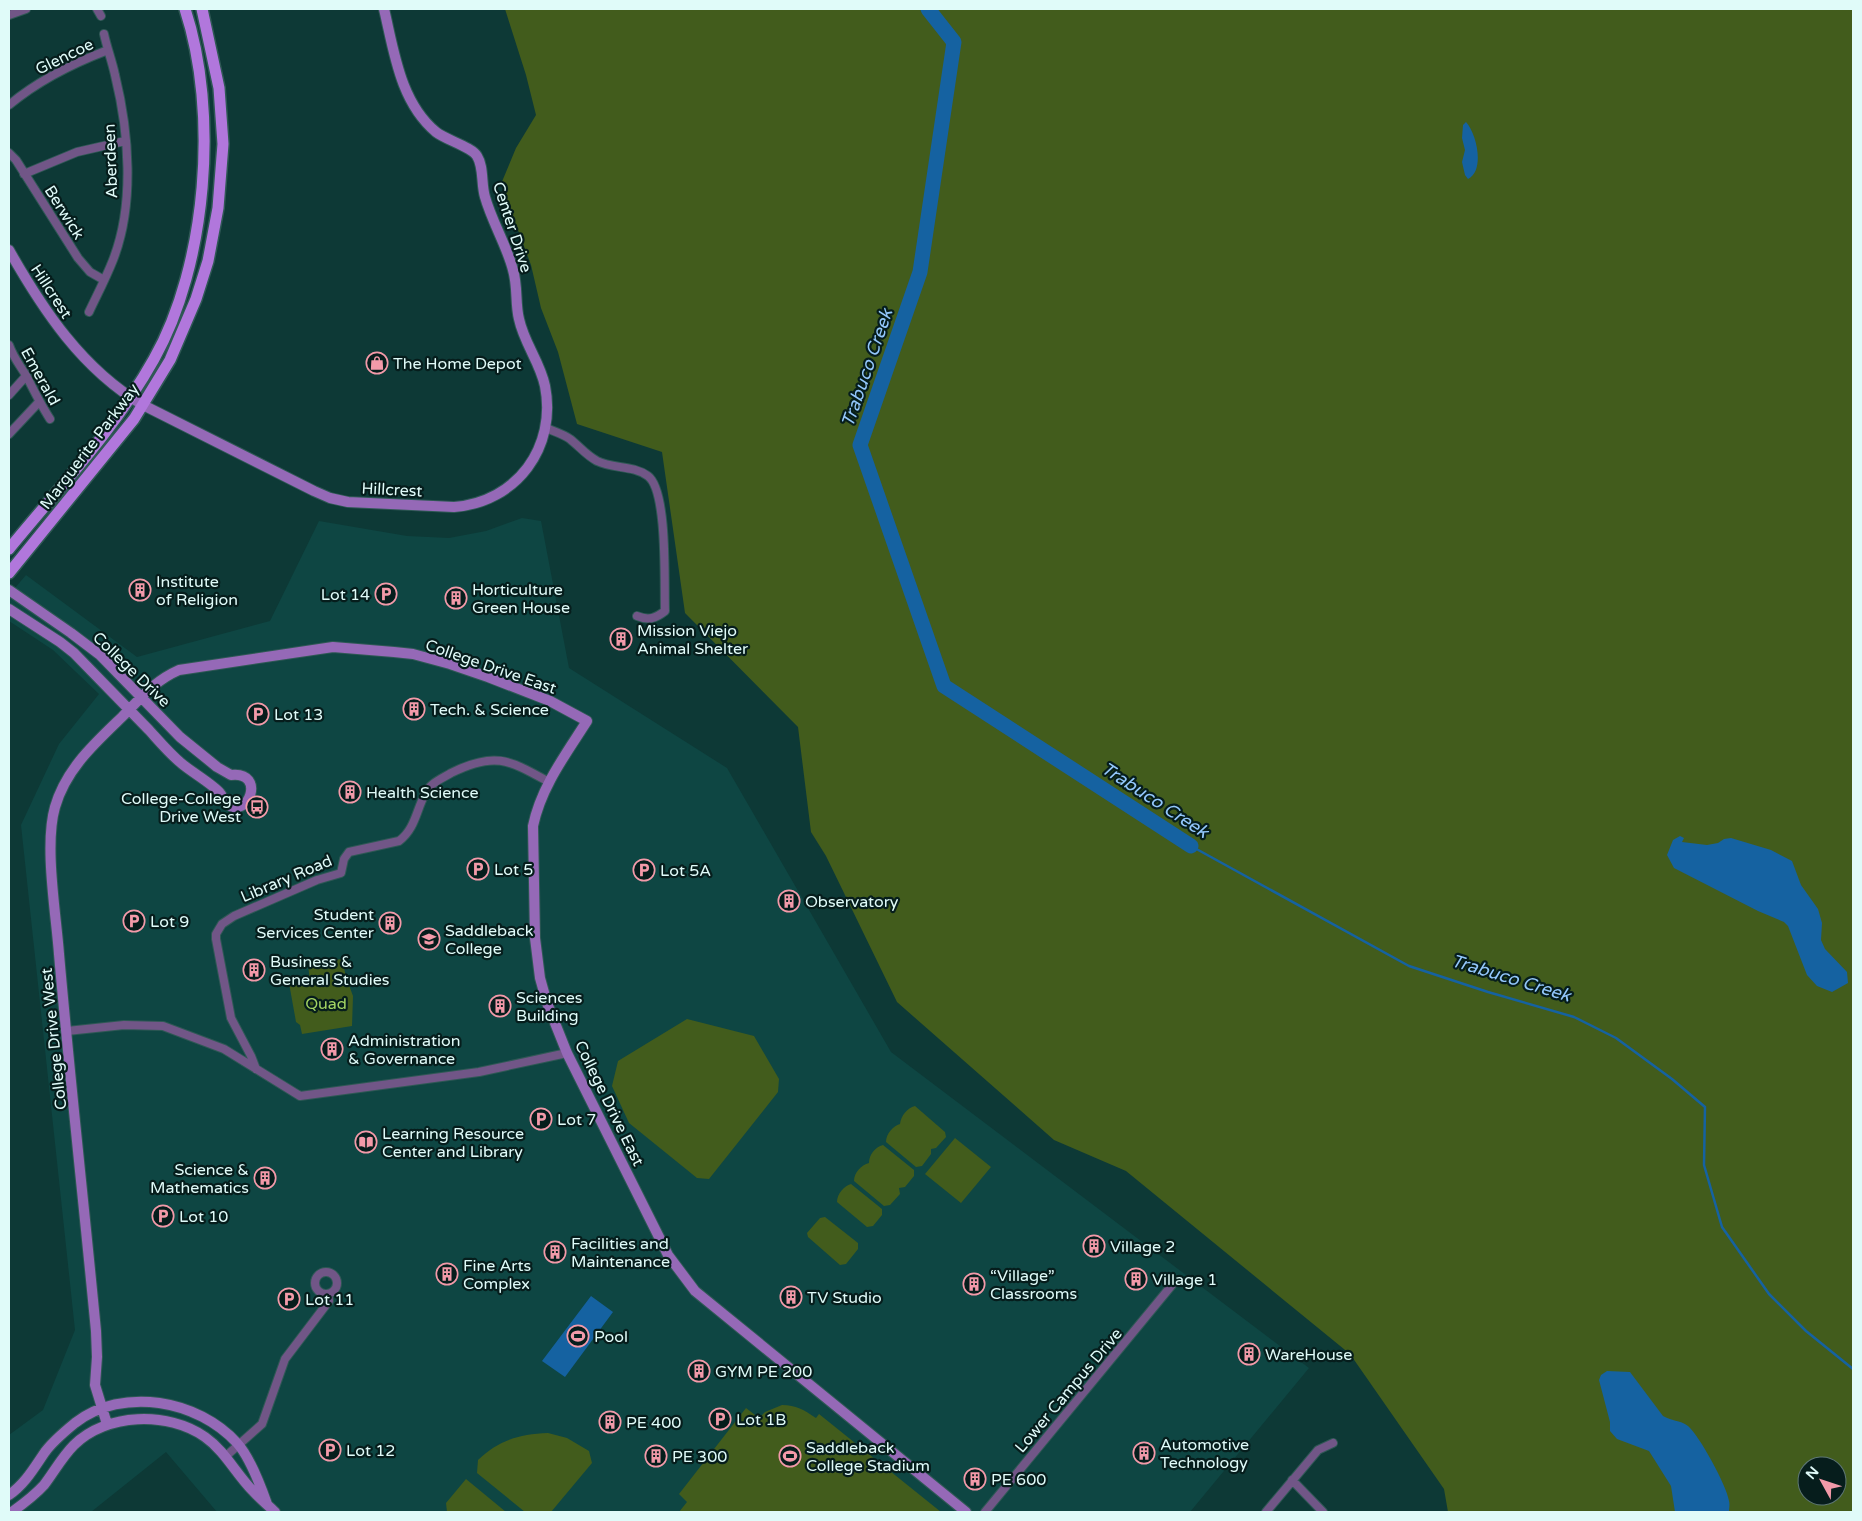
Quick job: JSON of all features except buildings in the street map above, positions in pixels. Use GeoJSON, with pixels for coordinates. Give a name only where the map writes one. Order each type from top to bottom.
{"type":"FeatureCollection","features":[{"type":"Feature","properties":{"kind":"main road","name":"Marguerite Parkway"},"geometry":{"type":"LineString","coordinates":[[9,549],[100,440],[130,398],[155,358],[185,286],[201,205],[204,144],[202,91],[190,25],[185,9]]}},
{"type":"Feature","properties":{"kind":"main road","name":"Marguerite Parkway"},"geometry":{"type":"LineString","coordinates":[[9,573],[89,476],[143,405],[170,360],[196,299],[208,261],[218,208],[223,144],[219,88],[202,9]]}},
{"type":"Feature","properties":{"kind":"street"},"geometry":{"type":"LineString","coordinates":[[9,15],[26,9]]}},
{"type":"Feature","properties":{"kind":"street","name":"Center Drive"},"geometry":{"type":"LineString","coordinates":[[384,9],[400,72],[410,100],[422,118],[436,132],[454,143],[468,148],[477,155],[484,195],[491,218],[513,269],[518,318],[524,337],[545,384],[548,409],[546,428]]}},
{"type":"Feature","properties":{"kind":"street","name":"Aberdeen"},"geometry":{"type":"LineString","coordinates":[[89,312],[114,259],[124,218],[127,169],[120,100],[104,34]]}},
{"type":"Feature","properties":{"kind":"street","name":"Glencoe"},"geometry":{"type":"LineString","coordinates":[[9,105],[54,73],[108,50]]}},
{"type":"Feature","properties":{"kind":"street"},"geometry":{"type":"LineString","coordinates":[[24,174],[77,152],[125,141]]}},
{"type":"Feature","properties":{"kind":"street","name":"Berwick"},"geometry":{"type":"LineString","coordinates":[[9,153],[16,160],[78,258],[90,272],[104,280]]}},
{"type":"Feature","properties":{"kind":"street","name":"Hillcrest"},"geometry":{"type":"LineString","coordinates":[[9,250],[34,294],[60,331],[103,376],[130,398],[330,498],[348,502],[454,507],[470,506],[500,493],[515,482],[527,469],[538,452],[546,428]]}},
{"type":"Feature","properties":{"kind":"street","name":"Emerald"},"geometry":{"type":"LineString","coordinates":[[9,345],[14,359],[26,376],[50,419]]}},
{"type":"Feature","properties":{"kind":"street"},"geometry":{"type":"LineString","coordinates":[[9,395],[26,376]]}},
{"type":"Feature","properties":{"kind":"street"},"geometry":{"type":"LineString","coordinates":[[9,434],[39,402]]}},
{"type":"Feature","properties":{"kind":"street"},"geometry":{"type":"LineString","coordinates":[[546,428],[570,440],[582,452],[598,462],[638,470],[650,477],[656,486],[662,506],[665,611],[656,618],[643,619],[637,616]]}},
{"type":"Feature","properties":{"kind":"street","name":"College Drive"},"geometry":{"type":"LineString","coordinates":[[9,590],[100,655],[180,737],[217,767],[231,775],[242,776],[249,782],[252,792],[248,801],[240,806],[230,805],[225,802],[220,793],[181,763],[74,653],[9,609]]}},
{"type":"Feature","properties":{"kind":"street","name":"College Drive East"},"geometry":{"type":"LineString","coordinates":[[140,698],[164,676],[179,670],[333,647],[413,654],[450,664],[550,701],[587,721],[549,782],[535,814],[533,826],[535,938],[540,978],[547,1003],[567,1053],[668,1255],[690,1285],[733,1323],[966,1512]]}},
{"type":"Feature","properties":{"kind":"street","name":"College Drive West"},"geometry":{"type":"LineString","coordinates":[[107,1424],[95,1385],[96,1331],[52,868],[51,837],[53,817],[64,784],[74,767],[89,749],[140,698]]}},
{"type":"Feature","properties":{"kind":"street","name":"Library Road"},"geometry":{"type":"LineString","coordinates":[[256,1069],[231,1018],[216,939],[216,934],[222,924],[234,916],[294,889],[317,880],[338,875],[343,870],[344,859],[349,852],[399,842],[414,824],[429,787],[466,766],[477,762],[500,760],[518,764],[549,782]]}},
{"type":"Feature","properties":{"kind":"street"},"geometry":{"type":"LineString","coordinates":[[220,793],[222,784],[231,775]]}},
{"type":"Feature","properties":{"kind":"street"},"geometry":{"type":"LineString","coordinates":[[67,1031],[124,1025],[163,1026],[224,1049],[300,1096],[479,1072],[567,1053]]}},
{"type":"Feature","properties":{"kind":"street","name":"Lower Campus Drive"},"geometry":{"type":"LineString","coordinates":[[985,1512],[1172,1285]]}},
{"type":"Feature","properties":{"kind":"street"},"geometry":{"type":"LineString","coordinates":[[226,1456],[262,1424],[285,1359],[329,1301],[328,1294]]}},
{"type":"Feature","properties":{"kind":"street"},"geometry":{"type":"LineString","coordinates":[[9,1495],[32,1473],[45,1452],[60,1435],[78,1421],[101,1408],[152,1402],[176,1406],[203,1416],[225,1431],[239,1445],[268,1504]]}},
{"type":"Feature","properties":{"kind":"street"},"geometry":{"type":"LineString","coordinates":[[12,1512],[43,1485],[73,1445],[87,1434],[107,1424],[141,1420],[158,1420],[182,1426],[205,1437],[226,1456],[253,1491],[275,1512]]}},
{"type":"Feature","properties":{"kind":"street"},"geometry":{"type":"LineString","coordinates":[[1266,1512],[1318,1450],[1334,1443]]}},
{"type":"Feature","properties":{"kind":"street"},"geometry":{"type":"LineString","coordinates":[[1292,1480],[1323,1512]]}},
{"type":"Feature","properties":{"kind":"shaded area","name":"Saddleback College"},"geometry":{"type":"Polygon","coordinates":[[[522,518],[541,521],[569,668],[727,768],[891,1052],[1309,1368],[1190,1512],[217,1512],[166,1452],[91,1512],[9,1512],[9,1435],[43,1410],[75,1330],[21,825],[59,744],[99,694],[53,650],[9,621],[9,595],[26,575],[137,657],[270,621],[319,521],[407,536],[449,538],[486,531],[522,518]]]}},
{"type":"Feature","properties":{"kind":"green space"},"geometry":{"type":"Polygon","coordinates":[[[505,9],[1853,9],[1853,1512],[1448,1512],[1444,1489],[1350,1354],[1126,1171],[1054,1140],[897,1002],[826,856],[811,832],[798,727],[685,613],[662,452],[577,424],[558,352],[541,308],[531,265],[501,184],[516,148],[536,115],[526,75],[505,9]]]}},
{"type":"Feature","properties":{"kind":"green space","name":"Quad"},"geometry":{"type":"Polygon","coordinates":[[[342,959],[353,996],[352,1026],[302,1034],[300,1025],[296,1022],[289,983],[310,982],[308,964],[342,959]]]}},
{"type":"Feature","properties":{"kind":"green space"},"geometry":{"type":"Polygon","coordinates":[[[687,1019],[754,1036],[779,1079],[778,1092],[709,1179],[697,1178],[629,1123],[612,1086],[618,1061],[687,1019]]]}},
{"type":"Feature","properties":{"kind":"green space"},"geometry":{"type":"Polygon","coordinates":[[[915,1106],[945,1132],[946,1137],[936,1148],[931,1149],[931,1154],[922,1166],[916,1167],[886,1142],[890,1131],[900,1124],[909,1109],[915,1106]]]}},
{"type":"Feature","properties":{"kind":"green space"},"geometry":{"type":"Polygon","coordinates":[[[955,1138],[991,1167],[961,1203],[925,1174],[955,1138]]]}},
{"type":"Feature","properties":{"kind":"green space"},"geometry":{"type":"Polygon","coordinates":[[[883,1145],[914,1170],[914,1176],[905,1187],[899,1188],[900,1194],[890,1205],[884,1206],[854,1181],[858,1170],[869,1163],[873,1152],[883,1145]]]}},
{"type":"Feature","properties":{"kind":"green space"},"geometry":{"type":"Polygon","coordinates":[[[851,1184],[882,1209],[882,1215],[873,1226],[867,1227],[837,1202],[841,1191],[851,1184]]]}},
{"type":"Feature","properties":{"kind":"green space"},"geometry":{"type":"Polygon","coordinates":[[[825,1217],[858,1243],[858,1249],[846,1264],[840,1265],[808,1237],[807,1233],[820,1218],[825,1217]]]}},
{"type":"Feature","properties":{"kind":"green space","name":"Saddleback College Stadium"},"geometry":{"type":"Polygon","coordinates":[[[782,1405],[800,1408],[816,1418],[819,1414],[941,1512],[679,1512],[687,1502],[679,1494],[746,1408],[759,1418],[765,1412],[782,1405]]]}},
{"type":"Feature","properties":{"kind":"green space"},"geometry":{"type":"Polygon","coordinates":[[[548,1433],[567,1438],[589,1451],[592,1463],[551,1512],[525,1512],[477,1473],[478,1460],[494,1447],[510,1439],[548,1433]]]}},
{"type":"Feature","properties":{"kind":"green space"},"geometry":{"type":"Polygon","coordinates":[[[466,1479],[506,1512],[447,1512],[446,1503],[466,1479]]]}},
{"type":"Feature","properties":{"kind":"water"},"geometry":{"type":"Polygon","coordinates":[[[1466,122],[1476,143],[1478,161],[1473,175],[1468,179],[1462,162],[1465,150],[1462,138],[1463,125],[1466,122]]]}},
{"type":"Feature","properties":{"kind":"water"},"geometry":{"type":"Polygon","coordinates":[[[1680,836],[1684,838],[1682,842],[1707,845],[1731,838],[1771,850],[1792,861],[1801,885],[1818,909],[1822,923],[1821,940],[1825,949],[1847,972],[1848,983],[1832,992],[1817,986],[1807,975],[1788,926],[1784,922],[1758,911],[1674,868],[1667,855],[1673,840],[1680,836]]]}},
{"type":"Feature","properties":{"kind":"water","name":"Pool"},"geometry":{"type":"Polygon","coordinates":[[[591,1296],[613,1312],[565,1377],[542,1361],[591,1296]]]}},
{"type":"Feature","properties":{"kind":"water"},"geometry":{"type":"Polygon","coordinates":[[[1607,1371],[1630,1372],[1663,1416],[1685,1424],[1693,1431],[1723,1484],[1729,1502],[1729,1512],[1675,1512],[1671,1486],[1649,1451],[1617,1439],[1610,1431],[1610,1422],[1599,1380],[1601,1375],[1607,1371]]]}},
{"type":"Feature","properties":{"kind":"waterway","name":"Trabuco Creek"},"geometry":{"type":"LineString","coordinates":[[928,9],[954,42],[920,272],[860,445],[944,686],[1191,846]]}},
{"type":"Feature","properties":{"kind":"waterway","name":"Trabuco Creek"},"geometry":{"type":"LineString","coordinates":[[1191,846],[1409,966],[1488,992],[1574,1017],[1616,1038],[1672,1079],[1705,1107],[1704,1165],[1722,1227],[1769,1294],[1806,1331],[1853,1369]]}},
{"type":"Feature","properties":{"kind":"place","name":"The Home Depot"},"geometry":{"type":"Point","coordinates":[377,363]}},
{"type":"Feature","properties":{"kind":"place","name":"Institute of Religion"},"geometry":{"type":"Point","coordinates":[140,590]}},
{"type":"Feature","properties":{"kind":"place","name":"Lot 14"},"geometry":{"type":"Point","coordinates":[386,594]}},
{"type":"Feature","properties":{"kind":"place","name":"Horticulture Green House"},"geometry":{"type":"Point","coordinates":[456,598]}},
{"type":"Feature","properties":{"kind":"place","name":"Mission Viejo Animal Shelter"},"geometry":{"type":"Point","coordinates":[621,639]}},
{"type":"Feature","properties":{"kind":"place","name":"Tech. & Science"},"geometry":{"type":"Point","coordinates":[414,709]}},
{"type":"Feature","properties":{"kind":"place","name":"Lot 13"},"geometry":{"type":"Point","coordinates":[258,714]}},
{"type":"Feature","properties":{"kind":"place","name":"Health Science"},"geometry":{"type":"Point","coordinates":[350,792]}},
{"type":"Feature","properties":{"kind":"place","name":"College-College Drive West"},"geometry":{"type":"Point","coordinates":[257,807]}},
{"type":"Feature","properties":{"kind":"place","name":"Lot 5"},"geometry":{"type":"Point","coordinates":[478,869]}},
{"type":"Feature","properties":{"kind":"place","name":"Lot 5A"},"geometry":{"type":"Point","coordinates":[644,870]}},
{"type":"Feature","properties":{"kind":"place","name":"Observatory"},"geometry":{"type":"Point","coordinates":[789,901]}},
{"type":"Feature","properties":{"kind":"place","name":"Lot 9"},"geometry":{"type":"Point","coordinates":[134,921]}},
{"type":"Feature","properties":{"kind":"place","name":"Student Services Center"},"geometry":{"type":"Point","coordinates":[390,923]}},
{"type":"Feature","properties":{"kind":"place","name":"Saddleback College"},"geometry":{"type":"Point","coordinates":[429,939]}},
{"type":"Feature","properties":{"kind":"place","name":"Business & General Studies"},"geometry":{"type":"Point","coordinates":[254,970]}},
{"type":"Feature","properties":{"kind":"place","name":"Sciences Building"},"geometry":{"type":"Point","coordinates":[500,1006]}},
{"type":"Feature","properties":{"kind":"place","name":"Administration & Governance"},"geometry":{"type":"Point","coordinates":[332,1049]}},
{"type":"Feature","properties":{"kind":"place","name":"Lot 7"},"geometry":{"type":"Point","coordinates":[541,1119]}},
{"type":"Feature","properties":{"kind":"place","name":"Learning Resource Center and Library"},"geometry":{"type":"Point","coordinates":[366,1142]}},
{"type":"Feature","properties":{"kind":"place","name":"Science & Mathematics"},"geometry":{"type":"Point","coordinates":[265,1178]}},
{"type":"Feature","properties":{"kind":"place","name":"Lot 10"},"geometry":{"type":"Point","coordinates":[163,1216]}},
{"type":"Feature","properties":{"kind":"place","name":"Village 2"},"geometry":{"type":"Point","coordinates":[1094,1246]}},
{"type":"Feature","properties":{"kind":"place","name":"Facilities and Maintenance"},"geometry":{"type":"Point","coordinates":[555,1252]}},
{"type":"Feature","properties":{"kind":"place","name":"Fine Arts Complex"},"geometry":{"type":"Point","coordinates":[447,1274]}},
{"type":"Feature","properties":{"kind":"place","name":"Village 1"},"geometry":{"type":"Point","coordinates":[1136,1279]}},
{"type":"Feature","properties":{"kind":"place","name":"“Village” Classrooms"},"geometry":{"type":"Point","coordinates":[974,1284]}},
{"type":"Feature","properties":{"kind":"place","name":"TV Studio"},"geometry":{"type":"Point","coordinates":[791,1297]}},
{"type":"Feature","properties":{"kind":"place","name":"Lot 11"},"geometry":{"type":"Point","coordinates":[289,1299]}},
{"type":"Feature","properties":{"kind":"place","name":"Pool"},"geometry":{"type":"Point","coordinates":[578,1336]}},
{"type":"Feature","properties":{"kind":"place","name":"WareHouse"},"geometry":{"type":"Point","coordinates":[1249,1354]}},
{"type":"Feature","properties":{"kind":"place","name":"GYM PE 200"},"geometry":{"type":"Point","coordinates":[699,1371]}},
{"type":"Feature","properties":{"kind":"place","name":"Lot 1B"},"geometry":{"type":"Point","coordinates":[720,1419]}},
{"type":"Feature","properties":{"kind":"place","name":"PE 400"},"geometry":{"type":"Point","coordinates":[610,1422]}},
{"type":"Feature","properties":{"kind":"place","name":"Lot 12"},"geometry":{"type":"Point","coordinates":[330,1450]}},
{"type":"Feature","properties":{"kind":"place","name":"Automotive Technology"},"geometry":{"type":"Point","coordinates":[1144,1453]}},
{"type":"Feature","properties":{"kind":"place","name":"PE 300"},"geometry":{"type":"Point","coordinates":[656,1456]}},
{"type":"Feature","properties":{"kind":"place","name":"Saddleback College Stadium"},"geometry":{"type":"Point","coordinates":[790,1456]}},
{"type":"Feature","properties":{"kind":"place","name":"PE 600"},"geometry":{"type":"Point","coordinates":[975,1479]}}]}
